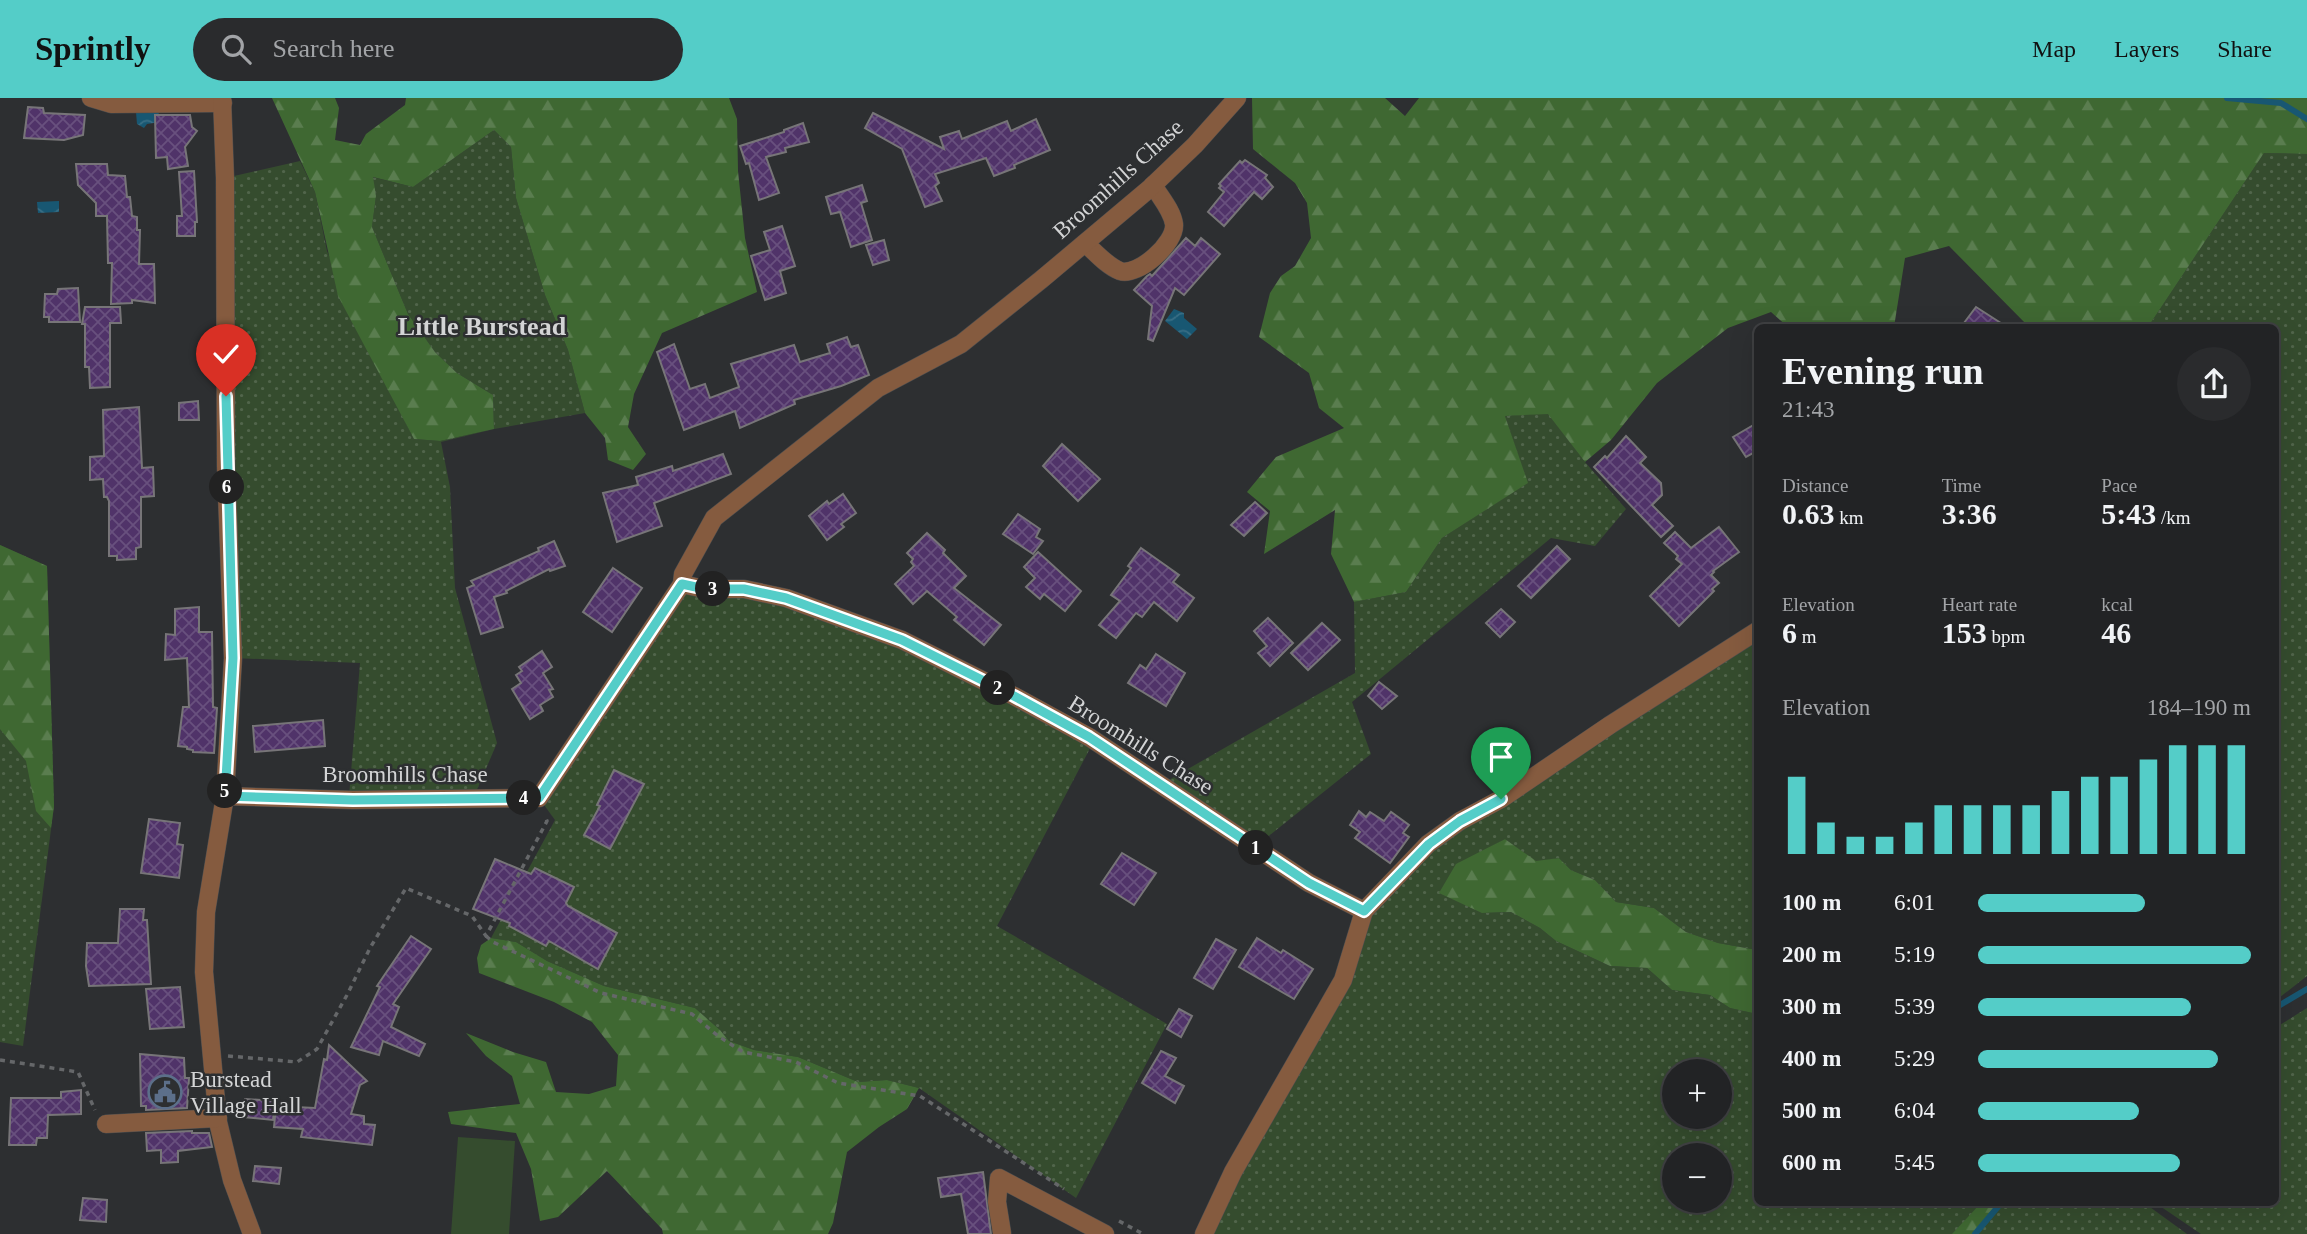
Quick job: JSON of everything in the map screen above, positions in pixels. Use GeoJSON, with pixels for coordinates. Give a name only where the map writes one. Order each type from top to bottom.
{"type":"FeatureCollection","features":[{"type":"Feature","properties":{"kind":"street"},"geometry":{"type":"LineString","coordinates":[[91,98],[111,104],[222,101],[225,178],[226,466],[233,658],[225,796],[206,912],[204,972],[218,1118],[232,1180],[252,1234]]}},
{"type":"Feature","properties":{"kind":"street","name":"Broomhills Chase"},"geometry":{"type":"LineString","coordinates":[[225,796],[353,800],[539,798],[682,584],[683,574],[714,518],[878,388],[961,344],[1153,185],[1195,145],[1237,98]]}},
{"type":"Feature","properties":{"kind":"street"},"geometry":{"type":"LineString","coordinates":[[1086,243],[1109,264],[1124,272],[1134,271],[1157,254],[1170,239],[1174,224],[1170,212],[1153,185]]}},
{"type":"Feature","properties":{"kind":"street","name":"Broomhills Chase"},"geometry":{"type":"LineString","coordinates":[[682,584],[705,589],[744,589],[786,598],[902,640],[1089,737],[1309,883],[1364,911]]}},
{"type":"Feature","properties":{"kind":"street"},"geometry":{"type":"LineString","coordinates":[[1204,1234],[1233,1172],[1343,980],[1364,911],[1415,857],[1460,821],[1501,799],[1754,633]]}},
{"type":"Feature","properties":{"kind":"street"},"geometry":{"type":"LineString","coordinates":[[106,1124],[218,1118]]}},
{"type":"Feature","properties":{"kind":"street"},"geometry":{"type":"LineString","coordinates":[[1002,1233],[997,1202],[999,1178],[1105,1234]]}},
{"type":"Feature","properties":{"kind":"path"},"geometry":{"type":"LineString","coordinates":[[486,936],[547,821],[539,798]]}},
{"type":"Feature","properties":{"kind":"path"},"geometry":{"type":"LineString","coordinates":[[211,1055],[298,1062],[317,1049],[370,948],[406,888],[472,916],[493,942],[601,993],[692,1014],[718,1036],[743,1052],[796,1062],[838,1083],[920,1096],[1065,1189]]}},
{"type":"Feature","properties":{"kind":"path"},"geometry":{"type":"LineString","coordinates":[[0,1060],[78,1072],[99,1120],[106,1124]]}},
{"type":"Feature","properties":{"kind":"path"},"geometry":{"type":"LineString","coordinates":[[1110,1216],[1143,1234]]}},
{"type":"Feature","properties":{"kind":"green space"},"geometry":{"type":"Polygon","coordinates":[[[272,98],[335,98],[339,108],[335,140],[360,145],[366,134],[405,105],[406,98],[729,98],[737,119],[738,171],[745,238],[757,292],[662,333],[634,394],[628,427],[646,454],[633,470],[608,460],[605,438],[585,413],[568,350],[545,295],[516,198],[511,147],[494,130],[413,187],[373,177],[376,196],[372,227],[408,314],[435,352],[457,373],[493,395],[494,429],[440,441],[414,439],[338,296],[315,192],[272,98]]]}},
{"type":"Feature","properties":{"kind":"green space"},"geometry":{"type":"Polygon","coordinates":[[[1252,98],[1385,98],[1405,116],[1419,98],[2307,98],[2307,154],[2264,153],[2150,324],[2026,324],[1949,246],[1905,258],[1894,324],[1785,324],[1771,312],[1728,328],[1657,383],[1611,440],[1585,462],[1548,414],[1505,416],[1528,483],[1442,538],[1406,592],[1354,602],[1331,554],[1335,510],[1264,554],[1270,511],[1247,492],[1276,457],[1344,428],[1319,408],[1309,373],[1259,337],[1270,293],[1281,276],[1295,266],[1311,238],[1307,203],[1295,183],[1253,149],[1252,98]]]}},
{"type":"Feature","properties":{"kind":"green space"},"geometry":{"type":"Polygon","coordinates":[[[494,130],[511,147],[516,198],[545,295],[568,350],[585,413],[494,429],[493,395],[457,373],[435,352],[408,314],[372,227],[376,196],[372,177],[413,187],[494,130]]]}},
{"type":"Feature","properties":{"kind":"green space"},"geometry":{"type":"Polygon","coordinates":[[[2264,153],[2307,154],[2307,976],[2279,998],[2279,324],[2150,324],[2264,153]]]}},
{"type":"Feature","properties":{"kind":"green space"},"geometry":{"type":"Polygon","coordinates":[[[300,161],[315,192],[327,251],[364,341],[414,439],[440,441],[494,429],[441,442],[450,487],[455,588],[497,743],[470,806],[348,809],[360,663],[233,658],[225,178],[300,161]]]}},
{"type":"Feature","properties":{"kind":"green space"},"geometry":{"type":"Polygon","coordinates":[[[1548,413],[1585,462],[1626,509],[1595,546],[1551,538],[1352,702],[1371,754],[1255,847],[1160,785],[1355,673],[1354,602],[1406,592],[1442,538],[1527,483],[1505,416],[1548,413]]]}},
{"type":"Feature","properties":{"kind":"green space"},"geometry":{"type":"Polygon","coordinates":[[[0,545],[47,566],[54,806],[23,1046],[0,1042],[0,545]]]}},
{"type":"Feature","properties":{"kind":"green space"},"geometry":{"type":"Polygon","coordinates":[[[0,545],[47,566],[54,806],[51,828],[36,811],[26,761],[0,729],[0,545]]]}},
{"type":"Feature","properties":{"kind":"green space"},"geometry":{"type":"Polygon","coordinates":[[[682,584],[786,598],[1097,735],[997,926],[1167,1024],[1076,1198],[919,1088],[887,1080],[858,1082],[798,1057],[754,1050],[729,1041],[695,1008],[604,986],[547,961],[516,942],[491,938],[555,820],[539,798],[682,584]]]}},
{"type":"Feature","properties":{"kind":"green space"},"geometry":{"type":"Polygon","coordinates":[[[1754,633],[1754,949],[1718,943],[1686,932],[1654,908],[1616,902],[1595,880],[1571,870],[1559,858],[1536,862],[1505,839],[1485,850],[1482,913],[1511,912],[1540,928],[1556,941],[1610,966],[1647,968],[1672,990],[1710,995],[1730,1008],[1754,1013],[1754,1206],[1999,1206],[1990,1218],[2001,1206],[2148,1206],[2187,1234],[1204,1234],[1343,980],[1364,911],[1381,907],[1426,856],[1445,839],[1754,633]]]}},
{"type":"Feature","properties":{"kind":"green space"},"geometry":{"type":"Polygon","coordinates":[[[1505,839],[1536,861],[1559,858],[1571,870],[1595,880],[1616,902],[1654,908],[1686,932],[1718,943],[1754,949],[1754,1013],[1730,1008],[1710,995],[1672,990],[1647,968],[1610,966],[1556,941],[1540,928],[1511,912],[1482,913],[1439,893],[1456,864],[1505,839]]]}},
{"type":"Feature","properties":{"kind":"green space"},"geometry":{"type":"Polygon","coordinates":[[[491,938],[516,942],[547,961],[604,986],[695,1008],[729,1041],[754,1050],[798,1057],[858,1082],[887,1080],[919,1088],[907,1109],[847,1152],[833,1223],[828,1234],[663,1234],[662,1229],[607,1171],[558,1217],[540,1221],[531,1169],[516,1133],[451,1124],[448,1112],[520,1104],[512,1076],[486,1056],[466,1033],[546,1062],[556,1092],[589,1094],[616,1086],[618,1055],[592,1022],[554,1002],[479,973],[477,958],[481,945],[491,938]]]}},
{"type":"Feature","properties":{"kind":"green space"},"geometry":{"type":"Polygon","coordinates":[[[2307,1008],[2307,1234],[2201,1234],[2160,1206],[2279,1206],[2279,1026],[2307,1008]]]}},
{"type":"Feature","properties":{"kind":"green space"},"geometry":{"type":"Polygon","coordinates":[[[458,1137],[515,1141],[509,1234],[451,1234],[458,1137]]]}},
{"type":"Feature","properties":{"kind":"green space"},"geometry":{"type":"Polygon","coordinates":[[[1978,1206],[2001,1206],[1975,1234],[1952,1234],[1978,1206]]]}},
{"type":"Feature","properties":{"kind":"water"},"geometry":{"type":"Polygon","coordinates":[[[158,109],[160,122],[147,124],[144,128],[137,124],[136,112],[158,109]]]}},
{"type":"Feature","properties":{"kind":"water"},"geometry":{"type":"Polygon","coordinates":[[[59,201],[59,212],[38,213],[37,202],[59,201]]]}},
{"type":"Feature","properties":{"kind":"water"},"geometry":{"type":"Polygon","coordinates":[[[1174,309],[1184,313],[1184,318],[1197,329],[1187,339],[1165,321],[1174,309]]]}},
{"type":"Feature","properties":{"kind":"building"},"geometry":{"type":"Polygon","coordinates":[[[28,107],[43,108],[44,113],[85,115],[83,135],[64,140],[24,138],[28,107]]]}},
{"type":"Feature","properties":{"kind":"building"},"geometry":{"type":"Polygon","coordinates":[[[873,113],[944,149],[940,137],[959,131],[962,139],[1007,121],[1011,131],[1036,119],[1050,150],[994,176],[986,158],[935,174],[939,183],[935,186],[942,201],[925,207],[902,149],[865,128],[873,113]]]}},
{"type":"Feature","properties":{"kind":"building"},"geometry":{"type":"Polygon","coordinates":[[[155,115],[190,115],[192,127],[197,131],[185,147],[188,166],[168,169],[167,157],[156,158],[155,115]]]}},
{"type":"Feature","properties":{"kind":"building"},"geometry":{"type":"Polygon","coordinates":[[[803,123],[809,142],[785,148],[786,152],[766,157],[779,193],[759,200],[749,163],[746,164],[740,146],[803,123]]]}},
{"type":"Feature","properties":{"kind":"building"},"geometry":{"type":"Polygon","coordinates":[[[1245,160],[1267,175],[1265,178],[1273,187],[1262,199],[1254,192],[1224,226],[1208,212],[1224,192],[1219,188],[1219,184],[1240,161],[1242,163],[1245,160]]]}},
{"type":"Feature","properties":{"kind":"building"},"geometry":{"type":"Polygon","coordinates":[[[76,164],[107,164],[108,175],[125,176],[132,216],[137,217],[137,230],[140,230],[139,264],[154,264],[155,303],[132,300],[132,303],[111,304],[112,263],[108,263],[107,216],[96,216],[96,203],[78,185],[76,164]]]}},
{"type":"Feature","properties":{"kind":"building"},"geometry":{"type":"Polygon","coordinates":[[[194,171],[197,222],[195,236],[177,236],[177,216],[182,216],[179,172],[194,171]]]}},
{"type":"Feature","properties":{"kind":"building"},"geometry":{"type":"Polygon","coordinates":[[[862,185],[867,201],[861,203],[872,240],[851,247],[840,212],[831,214],[826,197],[862,185]]]}},
{"type":"Feature","properties":{"kind":"building"},"geometry":{"type":"Polygon","coordinates":[[[782,226],[795,266],[780,271],[786,293],[765,300],[751,256],[770,250],[764,232],[782,226]]]}},
{"type":"Feature","properties":{"kind":"building"},"geometry":{"type":"Polygon","coordinates":[[[1186,238],[1195,246],[1201,238],[1220,254],[1184,295],[1175,288],[1153,341],[1148,339],[1152,306],[1134,290],[1147,276],[1152,276],[1186,238]]]}},
{"type":"Feature","properties":{"kind":"building"},"geometry":{"type":"Polygon","coordinates":[[[884,240],[889,260],[873,265],[866,245],[884,240]]]}},
{"type":"Feature","properties":{"kind":"building"},"geometry":{"type":"Polygon","coordinates":[[[78,288],[80,322],[49,322],[49,317],[44,317],[45,294],[57,294],[58,289],[78,288]]]}},
{"type":"Feature","properties":{"kind":"building"},"geometry":{"type":"Polygon","coordinates":[[[85,307],[120,307],[121,323],[110,323],[110,387],[90,388],[89,367],[85,367],[85,324],[82,324],[85,307]]]}},
{"type":"Feature","properties":{"kind":"building"},"geometry":{"type":"Polygon","coordinates":[[[1976,307],[2002,324],[1963,324],[1976,307]]]}},
{"type":"Feature","properties":{"kind":"building"},"geometry":{"type":"Polygon","coordinates":[[[847,337],[851,347],[858,345],[869,375],[794,400],[795,404],[740,428],[735,411],[684,430],[657,352],[674,344],[690,389],[705,384],[710,398],[739,387],[731,364],[794,345],[800,362],[830,353],[827,344],[847,337]]]}},
{"type":"Feature","properties":{"kind":"building"},"geometry":{"type":"Polygon","coordinates":[[[198,401],[199,420],[179,420],[179,403],[198,401]]]}},
{"type":"Feature","properties":{"kind":"building"},"geometry":{"type":"Polygon","coordinates":[[[139,407],[142,468],[153,467],[154,496],[141,497],[141,547],[136,548],[136,559],[117,560],[117,556],[109,556],[109,501],[104,497],[103,479],[90,480],[90,457],[104,456],[103,410],[139,407]]]}},
{"type":"Feature","properties":{"kind":"building"},"geometry":{"type":"Polygon","coordinates":[[[1754,425],[1754,453],[1746,457],[1733,437],[1754,425]]]}},
{"type":"Feature","properties":{"kind":"building"},"geometry":{"type":"Polygon","coordinates":[[[1626,436],[1646,457],[1640,463],[1661,483],[1662,495],[1652,505],[1673,526],[1661,537],[1594,467],[1605,456],[1607,458],[1626,436]]]}},
{"type":"Feature","properties":{"kind":"building"},"geometry":{"type":"Polygon","coordinates":[[[1062,444],[1100,479],[1078,501],[1043,466],[1062,444]]]}},
{"type":"Feature","properties":{"kind":"building"},"geometry":{"type":"Polygon","coordinates":[[[723,454],[731,474],[654,503],[662,526],[617,542],[603,493],[638,485],[636,477],[672,466],[673,471],[723,454]]]}},
{"type":"Feature","properties":{"kind":"building"},"geometry":{"type":"Polygon","coordinates":[[[843,494],[856,513],[841,524],[844,527],[827,540],[809,516],[827,501],[829,504],[843,494]]]}},
{"type":"Feature","properties":{"kind":"building"},"geometry":{"type":"Polygon","coordinates":[[[1255,502],[1267,513],[1244,536],[1231,525],[1255,502]]]}},
{"type":"Feature","properties":{"kind":"building"},"geometry":{"type":"Polygon","coordinates":[[[1018,514],[1040,529],[1036,537],[1043,541],[1033,554],[1003,534],[1018,514]]]}},
{"type":"Feature","properties":{"kind":"building"},"geometry":{"type":"Polygon","coordinates":[[[1719,527],[1739,552],[1713,571],[1711,575],[1719,583],[1679,626],[1650,596],[1682,564],[1676,559],[1678,556],[1664,543],[1675,532],[1691,548],[1719,527]]]}},
{"type":"Feature","properties":{"kind":"building"},"geometry":{"type":"Polygon","coordinates":[[[927,533],[966,576],[954,588],[1001,625],[984,645],[954,620],[957,617],[927,591],[913,604],[895,584],[914,566],[911,562],[913,559],[907,553],[927,533]]]}},
{"type":"Feature","properties":{"kind":"building"},"geometry":{"type":"Polygon","coordinates":[[[554,541],[565,566],[550,571],[549,569],[506,591],[507,593],[494,597],[503,627],[481,634],[467,588],[474,585],[471,581],[539,551],[538,548],[554,541]]]}},
{"type":"Feature","properties":{"kind":"building"},"geometry":{"type":"Polygon","coordinates":[[[1557,546],[1570,559],[1531,598],[1518,586],[1557,546]]]}},
{"type":"Feature","properties":{"kind":"building"},"geometry":{"type":"Polygon","coordinates":[[[1141,548],[1179,575],[1173,582],[1194,598],[1177,621],[1154,602],[1142,617],[1136,613],[1116,638],[1099,625],[1120,601],[1111,595],[1131,568],[1128,566],[1141,548]]]}},
{"type":"Feature","properties":{"kind":"building"},"geometry":{"type":"Polygon","coordinates":[[[1038,552],[1081,591],[1065,611],[1044,594],[1040,599],[1026,587],[1035,578],[1024,567],[1038,552]]]}},
{"type":"Feature","properties":{"kind":"building"},"geometry":{"type":"Polygon","coordinates":[[[613,568],[642,588],[612,632],[583,612],[613,568]]]}},
{"type":"Feature","properties":{"kind":"building"},"geometry":{"type":"Polygon","coordinates":[[[199,607],[199,632],[212,632],[213,707],[217,708],[214,753],[193,752],[187,747],[178,746],[183,707],[189,707],[187,658],[165,660],[166,634],[175,635],[175,609],[199,607]]]}},
{"type":"Feature","properties":{"kind":"building"},"geometry":{"type":"Polygon","coordinates":[[[1501,609],[1515,622],[1500,637],[1486,623],[1501,609]]]}},
{"type":"Feature","properties":{"kind":"building"},"geometry":{"type":"Polygon","coordinates":[[[1268,618],[1293,643],[1270,666],[1258,653],[1267,646],[1254,631],[1268,618]]]}},
{"type":"Feature","properties":{"kind":"building"},"geometry":{"type":"Polygon","coordinates":[[[1322,623],[1340,640],[1308,670],[1291,653],[1322,623]]]}},
{"type":"Feature","properties":{"kind":"building"},"geometry":{"type":"Polygon","coordinates":[[[542,651],[552,667],[543,673],[553,689],[549,690],[553,697],[540,705],[543,711],[530,719],[512,689],[521,683],[516,675],[522,671],[519,667],[542,651]]]}},
{"type":"Feature","properties":{"kind":"building"},"geometry":{"type":"Polygon","coordinates":[[[1156,654],[1185,673],[1166,706],[1128,683],[1140,665],[1146,669],[1156,654]]]}},
{"type":"Feature","properties":{"kind":"building"},"geometry":{"type":"Polygon","coordinates":[[[1379,682],[1397,696],[1382,709],[1368,696],[1379,682]]]}},
{"type":"Feature","properties":{"kind":"building"},"geometry":{"type":"Polygon","coordinates":[[[323,720],[325,746],[255,752],[253,726],[323,720]]]}},
{"type":"Feature","properties":{"kind":"building"},"geometry":{"type":"Polygon","coordinates":[[[614,770],[644,784],[610,849],[584,835],[600,806],[597,805],[614,770]]]}},
{"type":"Feature","properties":{"kind":"building"},"geometry":{"type":"Polygon","coordinates":[[[1359,811],[1366,817],[1370,812],[1384,821],[1391,812],[1409,825],[1403,833],[1409,837],[1390,863],[1355,838],[1360,832],[1350,825],[1359,811]]]}},
{"type":"Feature","properties":{"kind":"building"},"geometry":{"type":"Polygon","coordinates":[[[149,819],[180,823],[177,844],[183,845],[179,878],[141,873],[149,819]]]}},
{"type":"Feature","properties":{"kind":"building"},"geometry":{"type":"Polygon","coordinates":[[[1122,853],[1156,873],[1134,905],[1101,884],[1122,853]]]}},
{"type":"Feature","properties":{"kind":"building"},"geometry":{"type":"Polygon","coordinates":[[[495,859],[531,874],[535,868],[574,887],[566,903],[568,906],[617,933],[598,969],[549,941],[546,946],[509,926],[510,923],[473,909],[495,859]]]}},
{"type":"Feature","properties":{"kind":"building"},"geometry":{"type":"Polygon","coordinates":[[[120,909],[144,909],[151,984],[89,986],[87,943],[118,943],[120,909]]]}},
{"type":"Feature","properties":{"kind":"building"},"geometry":{"type":"Polygon","coordinates":[[[411,936],[431,949],[393,1004],[399,1007],[391,1027],[425,1044],[419,1056],[383,1041],[379,1055],[351,1047],[380,987],[377,986],[411,936]]]}},
{"type":"Feature","properties":{"kind":"building"},"geometry":{"type":"Polygon","coordinates":[[[1257,938],[1313,969],[1294,999],[1239,967],[1257,938]]]}},
{"type":"Feature","properties":{"kind":"building"},"geometry":{"type":"Polygon","coordinates":[[[1216,939],[1236,950],[1213,989],[1194,978],[1216,939]]]}},
{"type":"Feature","properties":{"kind":"building"},"geometry":{"type":"Polygon","coordinates":[[[180,987],[184,1027],[150,1029],[146,989],[180,987]]]}},
{"type":"Feature","properties":{"kind":"building"},"geometry":{"type":"Polygon","coordinates":[[[1179,1009],[1192,1016],[1181,1037],[1167,1029],[1179,1009]]]}},
{"type":"Feature","properties":{"kind":"building"},"geometry":{"type":"Polygon","coordinates":[[[329,1045],[367,1081],[360,1085],[351,1114],[364,1116],[364,1124],[375,1125],[372,1145],[301,1137],[303,1129],[274,1127],[276,1106],[315,1108],[329,1045]]]}},
{"type":"Feature","properties":{"kind":"building"},"geometry":{"type":"Polygon","coordinates":[[[1161,1051],[1176,1058],[1165,1076],[1184,1086],[1175,1103],[1142,1083],[1161,1051]]]}},
{"type":"Feature","properties":{"kind":"building"},"geometry":{"type":"Polygon","coordinates":[[[140,1054],[184,1058],[185,1078],[189,1078],[187,1108],[146,1110],[146,1106],[141,1106],[140,1054]]]}},
{"type":"Feature","properties":{"kind":"building"},"geometry":{"type":"Polygon","coordinates":[[[81,1090],[81,1114],[48,1115],[47,1138],[37,1138],[36,1145],[9,1145],[11,1098],[61,1098],[61,1092],[81,1090]]]}},
{"type":"Feature","properties":{"kind":"building"},"geometry":{"type":"Polygon","coordinates":[[[245,1099],[275,1101],[273,1120],[244,1117],[245,1099]]]}},
{"type":"Feature","properties":{"kind":"building"},"geometry":{"type":"Polygon","coordinates":[[[146,1133],[209,1133],[212,1147],[178,1151],[178,1162],[161,1163],[161,1150],[147,1151],[146,1133]]]}},
{"type":"Feature","properties":{"kind":"building"},"geometry":{"type":"Polygon","coordinates":[[[255,1166],[281,1168],[279,1184],[253,1181],[255,1166]]]}},
{"type":"Feature","properties":{"kind":"building"},"geometry":{"type":"Polygon","coordinates":[[[983,1172],[991,1234],[968,1234],[961,1194],[941,1197],[938,1178],[983,1172]]]}},
{"type":"Feature","properties":{"kind":"building"},"geometry":{"type":"Polygon","coordinates":[[[83,1198],[107,1200],[106,1222],[80,1220],[83,1198]]]}},
{"type":"Feature","properties":{"kind":"waterway"},"geometry":{"type":"LineString","coordinates":[[2227,98],[2281,103],[2307,119]]}},
{"type":"Feature","properties":{"kind":"waterway"},"geometry":{"type":"LineString","coordinates":[[2279,1006],[2307,989]]}},
{"type":"Feature","properties":{"kind":"waterway"},"geometry":{"type":"LineString","coordinates":[[1975,1234],[1999,1206]]}},
{"type":"Feature","properties":{"kind":"place","name":"Burstead Village Hall"},"geometry":{"type":"Point","coordinates":[165,1092]}},
{"type":"Feature","properties":{"kind":"district","name":"Little Burstead"},"geometry":{"type":"Point","coordinates":[482,326]}},
{"type":"Feature","properties":{"kind":"route"},"geometry":{"type":"LineString","coordinates":[[226,396],[233,658],[225,796],[353,800],[539,798],[682,584],[705,589],[744,589],[786,598],[902,640],[1089,737],[1309,883],[1364,911],[1429,844],[1460,821],[1501,799]]}}]}
